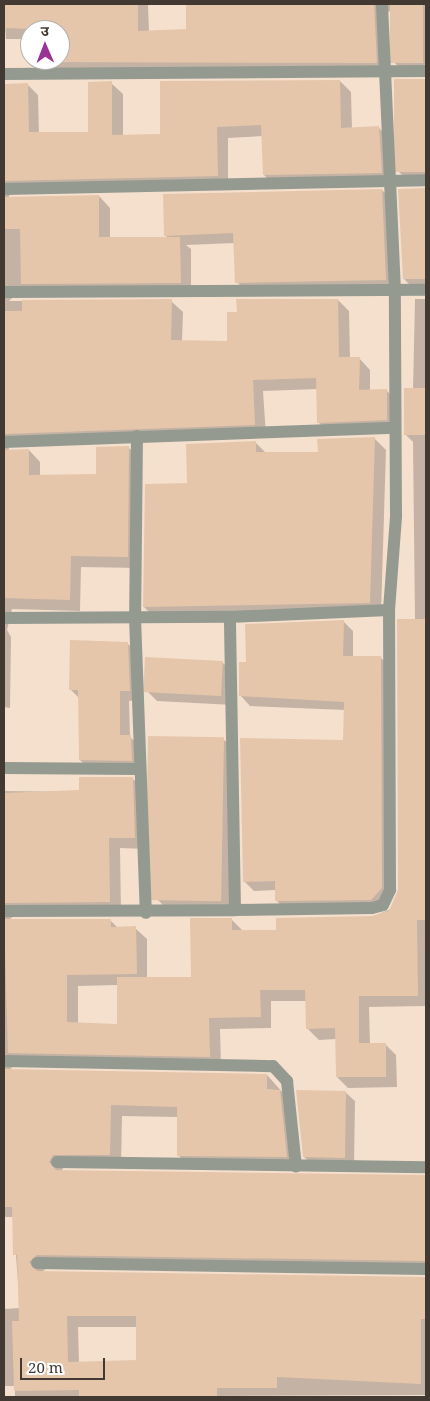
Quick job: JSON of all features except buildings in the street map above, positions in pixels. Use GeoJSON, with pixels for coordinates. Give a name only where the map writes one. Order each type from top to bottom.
{"type":"FeatureCollection","features":[{"type":"Feature","properties":{"kind":"street"},"geometry":{"type":"LineString","coordinates":[[4,911],[146,913],[372,908],[387,900],[389,610],[396,516],[395,291],[392,180],[382,4]]}},
{"type":"Feature","properties":{"kind":"street"},"geometry":{"type":"LineString","coordinates":[[4,74],[426,71]]}},
{"type":"Feature","properties":{"kind":"street"},"geometry":{"type":"LineString","coordinates":[[4,189],[426,180]]}},
{"type":"Feature","properties":{"kind":"street"},"geometry":{"type":"LineString","coordinates":[[4,292],[426,290]]}},
{"type":"Feature","properties":{"kind":"street"},"geometry":{"type":"LineString","coordinates":[[4,442],[395,428]]}},
{"type":"Feature","properties":{"kind":"street"},"geometry":{"type":"LineString","coordinates":[[136,436],[135,617],[139,769],[146,913]]}},
{"type":"Feature","properties":{"kind":"street"},"geometry":{"type":"LineString","coordinates":[[4,618],[230,617],[389,610]]}},
{"type":"Feature","properties":{"kind":"street"},"geometry":{"type":"LineString","coordinates":[[230,617],[235,910]]}},
{"type":"Feature","properties":{"kind":"street"},"geometry":{"type":"LineString","coordinates":[[4,768],[139,769]]}},
{"type":"Feature","properties":{"kind":"street"},"geometry":{"type":"LineString","coordinates":[[4,1061],[273,1066],[287,1081],[296,1167]]}},
{"type":"Feature","properties":{"kind":"street"},"geometry":{"type":"LineString","coordinates":[[57,1162],[296,1167],[426,1167]]}},
{"type":"Feature","properties":{"kind":"street"},"geometry":{"type":"LineString","coordinates":[[37,1263],[426,1268]]}}]}
